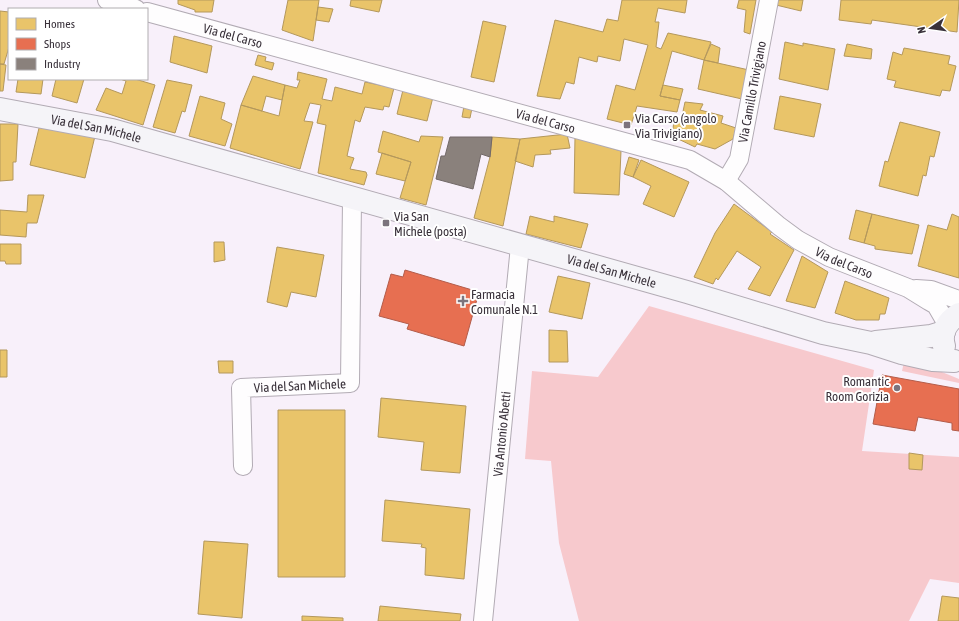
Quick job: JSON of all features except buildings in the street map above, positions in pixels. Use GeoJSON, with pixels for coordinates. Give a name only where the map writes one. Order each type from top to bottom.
{"type":"FeatureCollection","features":[{"type":"Feature","properties":{"kind":"main road","name":"Via del San Michele"},"geometry":{"type":"LineString","coordinates":[[0,109],[112,130],[352,199],[687,292],[823,333],[870,343],[925,358],[956,362]]}},
{"type":"Feature","properties":{"kind":"main road","name":"Via del San Michele"},"geometry":{"type":"LineString","coordinates":[[870,343],[931,336],[950,324]]}},
{"type":"Feature","properties":{"kind":"main road","name":"Via del San Michele"},"geometry":{"type":"LineString","coordinates":[[950,324],[943,343],[947,353],[956,362]]}},
{"type":"Feature","properties":{"kind":"street"},"geometry":{"type":"LineString","coordinates":[[107,0],[133,8]]}},
{"type":"Feature","properties":{"kind":"street","name":"Via Camillo Trivigiano"},"geometry":{"type":"LineString","coordinates":[[726,181],[739,159],[769,0]]}},
{"type":"Feature","properties":{"kind":"street","name":"Via del Carso"},"geometry":{"type":"LineString","coordinates":[[153,9],[690,160],[726,181],[779,226],[798,240],[829,257],[908,288],[936,305],[950,324]]}},
{"type":"Feature","properties":{"kind":"street","name":"Via del San Michele"},"geometry":{"type":"LineString","coordinates":[[243,466],[241,388],[350,383],[352,199]]}},
{"type":"Feature","properties":{"kind":"street","name":"Via Antonio Abetti"},"geometry":{"type":"LineString","coordinates":[[483,621],[520,246]]}},
{"type":"Feature","properties":{"kind":"street","name":"Via del Carso"},"geometry":{"type":"LineString","coordinates":[[908,288],[931,290],[959,300]]}},
{"type":"Feature","properties":{"kind":"shaded area"},"geometry":{"type":"Polygon","coordinates":[[[649,306],[874,370],[862,451],[959,457],[959,583],[930,579],[909,621],[579,621],[559,543],[551,461],[525,459],[532,371],[598,377],[649,306]]]}},
{"type":"Feature","properties":{"kind":"shaded area"},"geometry":{"type":"Polygon","coordinates":[[[904,362],[937,370],[959,379],[959,383],[902,371],[904,362]]]}},
{"type":"Feature","properties":{"kind":"place","name":"Via Carso (angolo Via Trivigiano)"},"geometry":{"type":"Point","coordinates":[627,125]}},
{"type":"Feature","properties":{"kind":"place","name":"Via San Michele (posta)"},"geometry":{"type":"Point","coordinates":[386,223]}},
{"type":"Feature","properties":{"kind":"place","name":"Farmacia Comunale N.1"},"geometry":{"type":"Point","coordinates":[463,301]}},
{"type":"Feature","properties":{"kind":"place","name":"Romantic Room Gorizia"},"geometry":{"type":"Point","coordinates":[897,388]}}]}
